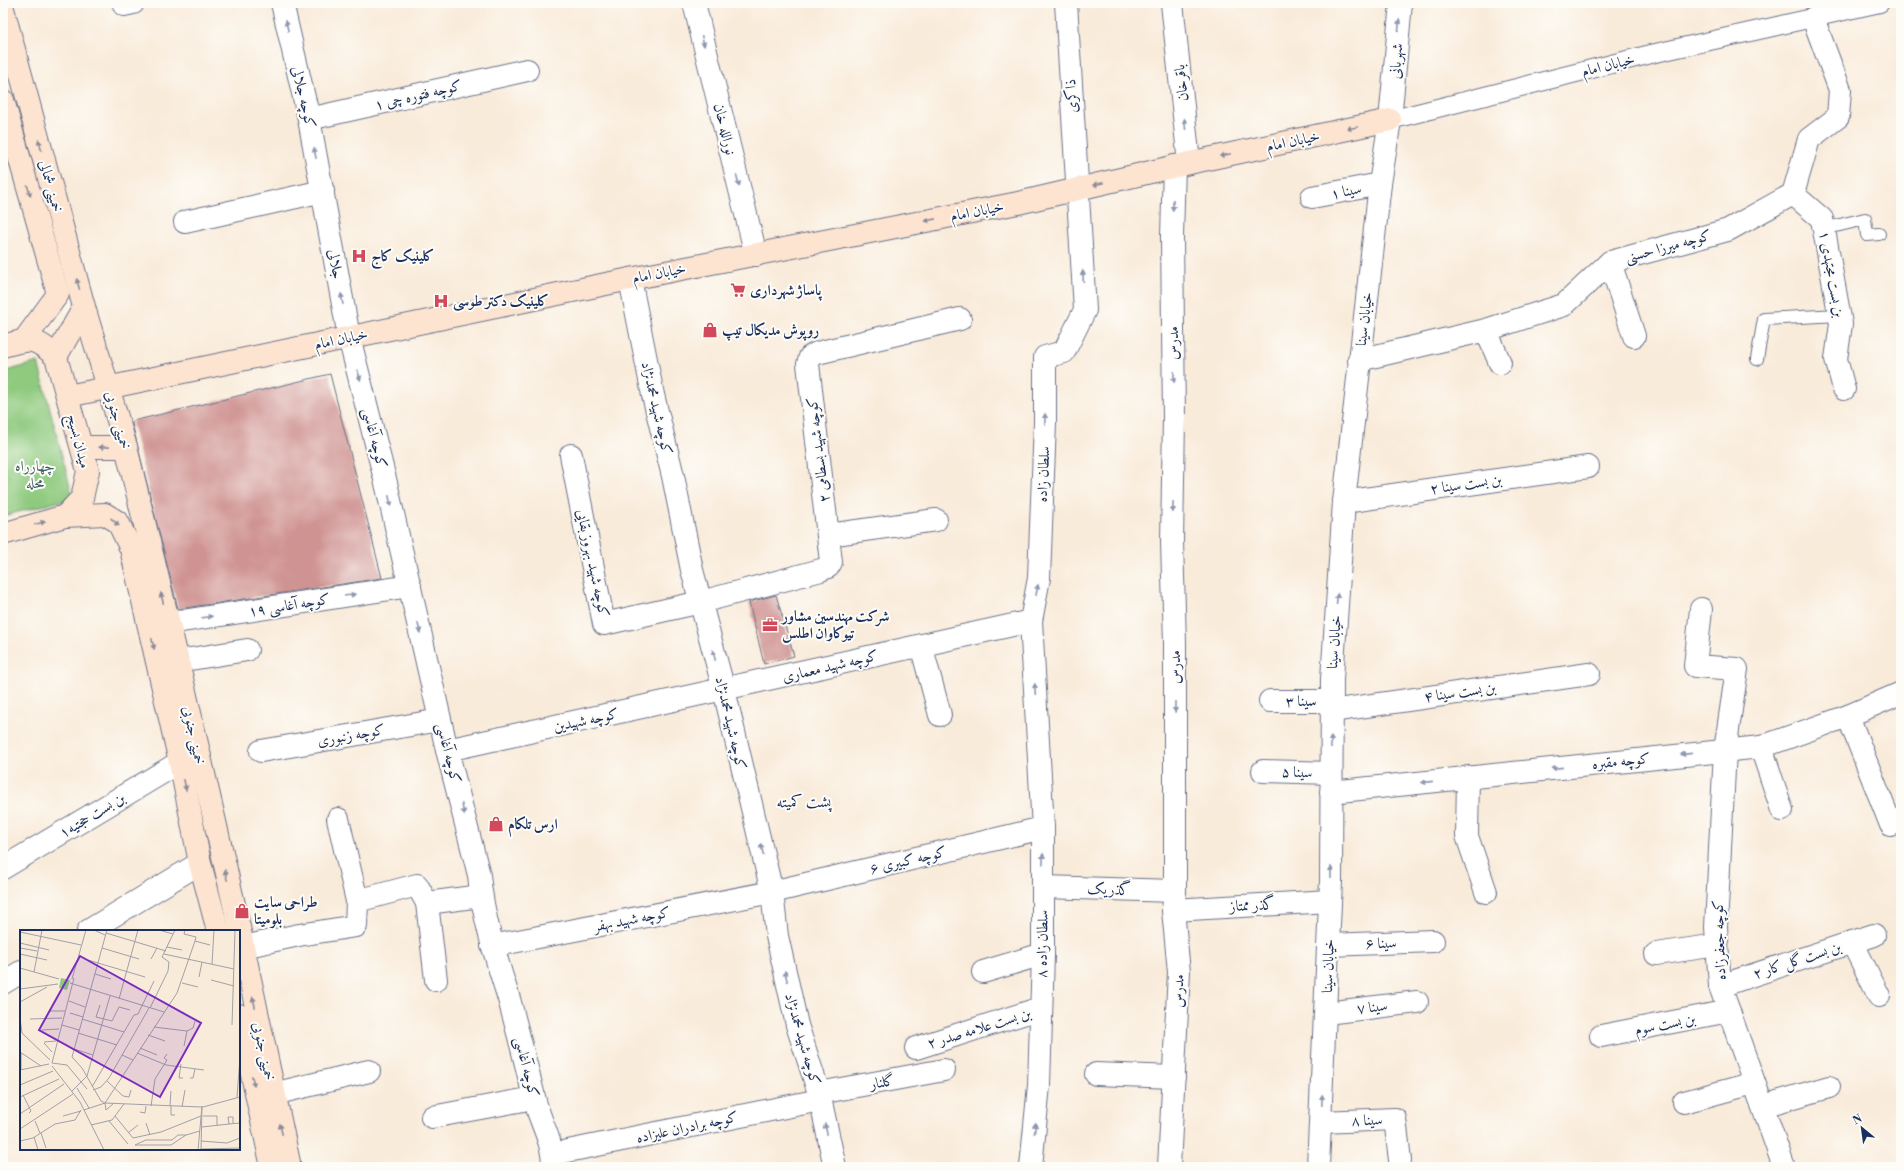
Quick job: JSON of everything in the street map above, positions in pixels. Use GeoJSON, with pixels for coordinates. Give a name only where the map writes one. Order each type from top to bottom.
{"type":"FeatureCollection","features":[{"type":"Feature","properties":{"kind":"main road","name":"خمینی شمالی"},"geometry":{"type":"LineString","coordinates":[[3,9],[84,307]]}},
{"type":"Feature","properties":{"kind":"main road","name":"خمینی شمالی"},"geometry":{"type":"LineString","coordinates":[[3,100],[58,294],[25,339]]}},
{"type":"Feature","properties":{"kind":"main road","name":"خیابان امام"},"geometry":{"type":"LineString","coordinates":[[68,396],[630,279],[1018,203],[1181,164],[1390,120]]}},
{"type":"Feature","properties":{"kind":"main road"},"geometry":{"type":"LineString","coordinates":[[3,346],[25,339],[42,344],[56,357],[84,307]]}},
{"type":"Feature","properties":{"kind":"main road","name":"خمینی جنوبی"},"geometry":{"type":"LineString","coordinates":[[84,307],[110,388],[126,448],[178,661],[239,930]]}},
{"type":"Feature","properties":{"kind":"main road","name":"میدان بسیج"},"geometry":{"type":"LineString","coordinates":[[56,357],[88,471],[82,498],[65,516]]}},
{"type":"Feature","properties":{"kind":"main road"},"geometry":{"type":"LineString","coordinates":[[82,446],[126,448]]}},
{"type":"Feature","properties":{"kind":"main road","name":"خمینی جنوبی"},"geometry":{"type":"LineString","coordinates":[[65,516],[105,514],[118,522],[132,549],[180,762],[200,862],[218,930]]}},
{"type":"Feature","properties":{"kind":"main road"},"geometry":{"type":"LineString","coordinates":[[3,534],[65,516]]}},
{"type":"Feature","properties":{"kind":"main road","name":"خمینی جنوبی"},"geometry":{"type":"LineString","coordinates":[[240,935],[273,1094],[290,1167]]}},
{"type":"Feature","properties":{"kind":"main road","name":"خمینی جنوبی"},"geometry":{"type":"LineString","coordinates":[[240,1021],[272,1167]]}},
{"type":"Feature","properties":{"kind":"street","name":"کوچه جلالی"},"geometry":{"type":"LineString","coordinates":[[282,3],[309,119],[322,191]]}},
{"type":"Feature","properties":{"kind":"street","name":"نورالله خان"},"geometry":{"type":"LineString","coordinates":[[694,3],[756,255]]}},
{"type":"Feature","properties":{"kind":"street","name":"ذاکری"},"geometry":{"type":"LineString","coordinates":[[1066,3],[1085,310]]}},
{"type":"Feature","properties":{"kind":"street","name":"باقرخان"},"geometry":{"type":"LineString","coordinates":[[1172,3],[1181,164]]}},
{"type":"Feature","properties":{"kind":"street","name":"شهربانی"},"geometry":{"type":"LineString","coordinates":[[1390,120],[1401,3]]}},
{"type":"Feature","properties":{"kind":"street","name":"خیابان امام"},"geometry":{"type":"LineString","coordinates":[[1390,120],[1650,54],[1880,3]]}},
{"type":"Feature","properties":{"kind":"street"},"geometry":{"type":"LineString","coordinates":[[1793,194],[1809,139],[1838,117],[1840,90],[1812,18]]}},
{"type":"Feature","properties":{"kind":"street","name":"کوچه فتوره چی ۱"},"geometry":{"type":"LineString","coordinates":[[309,119],[527,70]]}},
{"type":"Feature","properties":{"kind":"street","name":"خیابان سینا"},"geometry":{"type":"LineString","coordinates":[[1318,1167],[1329,945],[1331,706],[1344,502],[1380,184],[1390,120]]}},
{"type":"Feature","properties":{"kind":"street","name":"مدرس"},"geometry":{"type":"LineString","coordinates":[[1169,1167],[1179,972],[1174,900],[1175,651],[1172,542],[1174,418],[1172,236],[1181,164]]}},
{"type":"Feature","properties":{"kind":"street","name":"سینا ۱"},"geometry":{"type":"LineString","coordinates":[[1312,197],[1380,184]]}},
{"type":"Feature","properties":{"kind":"street"},"geometry":{"type":"LineString","coordinates":[[185,222],[322,191]]}},
{"type":"Feature","properties":{"kind":"street","name":"جلالی"},"geometry":{"type":"LineString","coordinates":[[322,191],[349,337]]}},
{"type":"Feature","properties":{"kind":"street","name":"بن بست مجتهدی ۱"},"geometry":{"type":"LineString","coordinates":[[1793,194],[1822,219],[1841,324],[1836,359],[1844,389]]}},
{"type":"Feature","properties":{"kind":"street","name":"کوچه میرزا حسنی"},"geometry":{"type":"LineString","coordinates":[[1359,360],[1486,330],[1564,305],[1610,262],[1728,230],[1793,194]]}},
{"type":"Feature","properties":{"kind":"street"},"geometry":{"type":"LineString","coordinates":[[1610,262],[1634,336]]}},
{"type":"Feature","properties":{"kind":"street","name":"کوچه شهید محمدنژاد"},"geometry":{"type":"LineString","coordinates":[[630,279],[653,395],[673,476],[692,570],[724,690],[772,892],[777,936],[797,1025],[820,1097],[834,1167]]}},
{"type":"Feature","properties":{"kind":"street","name":"سلطان زاده"},"geometry":{"type":"LineString","coordinates":[[1037,722],[1031,621],[1039,578],[1045,423],[1045,357],[1064,352],[1085,310]]}},
{"type":"Feature","properties":{"kind":"street","name":"کوچه شهید بسطامی ۲"},"geometry":{"type":"LineString","coordinates":[[701,602],[828,567],[830,562],[828,535],[808,364],[810,357],[817,353],[960,319]]}},
{"type":"Feature","properties":{"kind":"street"},"geometry":{"type":"LineString","coordinates":[[1486,330],[1500,363]]}},
{"type":"Feature","properties":{"kind":"street","name":"کوچه آغاسی"},"geometry":{"type":"LineString","coordinates":[[349,337],[410,586],[447,750],[479,875],[481,896],[492,946],[509,1000],[534,1098],[553,1161]]}},
{"type":"Feature","properties":{"kind":"street","name":"کوچه شهید بهروز بقایی"},"geometry":{"type":"LineString","coordinates":[[571,455],[604,624],[701,602]]}},
{"type":"Feature","properties":{"kind":"street","name":"بن بست سینا ۲"},"geometry":{"type":"LineString","coordinates":[[1344,502],[1588,467]]}},
{"type":"Feature","properties":{"kind":"street"},"geometry":{"type":"LineString","coordinates":[[828,535],[936,520]]}},
{"type":"Feature","properties":{"kind":"street","name":"کوچه آغاسی ۱۹"},"geometry":{"type":"LineString","coordinates":[[169,623],[410,586]]}},
{"type":"Feature","properties":{"kind":"street","name":"کوچه جعفرزاده"},"geometry":{"type":"LineString","coordinates":[[1702,609],[1696,666],[1737,669],[1725,750],[1716,926],[1720,986],[1784,1167]]}},
{"type":"Feature","properties":{"kind":"street","name":"کوچه شهید معماری"},"geometry":{"type":"LineString","coordinates":[[724,690],[1031,621]]}},
{"type":"Feature","properties":{"kind":"street"},"geometry":{"type":"LineString","coordinates":[[922,645],[940,715]]}},
{"type":"Feature","properties":{"kind":"street"},"geometry":{"type":"LineString","coordinates":[[178,661],[247,650]]}},
{"type":"Feature","properties":{"kind":"street","name":"بن بست سینا ۴"},"geometry":{"type":"LineString","coordinates":[[1331,706],[1589,674]]}},
{"type":"Feature","properties":{"kind":"street","name":"کوچه شهیدین"},"geometry":{"type":"LineString","coordinates":[[447,750],[724,690]]}},
{"type":"Feature","properties":{"kind":"street","name":"کوچه مقبره"},"geometry":{"type":"LineString","coordinates":[[1331,783],[1468,777],[1761,747],[1848,716],[1901,693]]}},
{"type":"Feature","properties":{"kind":"street","name":"سینا ۳"},"geometry":{"type":"LineString","coordinates":[[1270,701],[1331,706]]}},
{"type":"Feature","properties":{"kind":"street"},"geometry":{"type":"LineString","coordinates":[[1848,716],[1891,825]]}},
{"type":"Feature","properties":{"kind":"street","name":"کوچه زنبوری"},"geometry":{"type":"LineString","coordinates":[[261,751],[440,720]]}},
{"type":"Feature","properties":{"kind":"street","name":"سلطان زاده ۸"},"geometry":{"type":"LineString","coordinates":[[1031,1167],[1039,1085],[1043,954],[1043,828],[1037,722]]}},
{"type":"Feature","properties":{"kind":"street"},"geometry":{"type":"LineString","coordinates":[[1761,747],[1782,810]]}},
{"type":"Feature","properties":{"kind":"street","name":"بن بست حجتیه۱"},"geometry":{"type":"LineString","coordinates":[[3,868],[180,762]]}},
{"type":"Feature","properties":{"kind":"street","name":"سینا ۵"},"geometry":{"type":"LineString","coordinates":[[1263,771],[1331,783]]}},
{"type":"Feature","properties":{"kind":"street"},"geometry":{"type":"LineString","coordinates":[[1468,777],[1468,836],[1486,892]]}},
{"type":"Feature","properties":{"kind":"street"},"geometry":{"type":"LineString","coordinates":[[243,948],[299,935],[356,926],[357,901],[338,819]]}},
{"type":"Feature","properties":{"kind":"street","name":"کوچه کبیری ۶"},"geometry":{"type":"LineString","coordinates":[[772,892],[1043,828]]}},
{"type":"Feature","properties":{"kind":"street"},"geometry":{"type":"LineString","coordinates":[[90,930],[200,862]]}},
{"type":"Feature","properties":{"kind":"street"},"geometry":{"type":"LineString","coordinates":[[357,901],[417,885],[427,903],[436,980]]}},
{"type":"Feature","properties":{"kind":"street","name":"گذریک"},"geometry":{"type":"LineString","coordinates":[[1043,887],[1174,900]]}},
{"type":"Feature","properties":{"kind":"street","name":"کوچه شهید بهفر"},"geometry":{"type":"LineString","coordinates":[[492,946],[772,892]]}},
{"type":"Feature","properties":{"kind":"street"},"geometry":{"type":"LineString","coordinates":[[427,903],[481,896]]}},
{"type":"Feature","properties":{"kind":"street","name":"گذر ممتاز"},"geometry":{"type":"LineString","coordinates":[[1174,900],[1330,901]]}},
{"type":"Feature","properties":{"kind":"street","name":"بن بست گل کار ۲"},"geometry":{"type":"LineString","coordinates":[[1720,986],[1874,935]]}},
{"type":"Feature","properties":{"kind":"street","name":"سینا ۶"},"geometry":{"type":"LineString","coordinates":[[1329,945],[1433,941]]}},
{"type":"Feature","properties":{"kind":"street"},"geometry":{"type":"LineString","coordinates":[[1852,942],[1879,996]]}},
{"type":"Feature","properties":{"kind":"street"},"geometry":{"type":"LineString","coordinates":[[1656,954],[1717,945]]}},
{"type":"Feature","properties":{"kind":"street"},"geometry":{"type":"LineString","coordinates":[[983,972],[1043,954]]}},
{"type":"Feature","properties":{"kind":"street"},"geometry":{"type":"LineString","coordinates":[[3,983],[20,973]]}},
{"type":"Feature","properties":{"kind":"street","name":"سینا ۷"},"geometry":{"type":"LineString","coordinates":[[1326,1013],[1417,1002]]}},
{"type":"Feature","properties":{"kind":"street","name":"بن بست علامه صدر ۲"},"geometry":{"type":"LineString","coordinates":[[916,1048],[1041,1008]]}},
{"type":"Feature","properties":{"kind":"street","name":"بن بست سوم"},"geometry":{"type":"LineString","coordinates":[[1601,1036],[1729,1012]]}},
{"type":"Feature","properties":{"kind":"street","name":"گلنار"},"geometry":{"type":"LineString","coordinates":[[820,1097],[944,1070]]}},
{"type":"Feature","properties":{"kind":"street"},"geometry":{"type":"LineString","coordinates":[[273,1094],[369,1071]]}},
{"type":"Feature","properties":{"kind":"street"},"geometry":{"type":"LineString","coordinates":[[1096,1074],[1174,1077]]}},
{"type":"Feature","properties":{"kind":"street"},"geometry":{"type":"LineString","coordinates":[[1684,1102],[1754,1083]]}},
{"type":"Feature","properties":{"kind":"street"},"geometry":{"type":"LineString","coordinates":[[1763,1106],[1830,1087]]}},
{"type":"Feature","properties":{"kind":"street","name":"کوچه برادران علیزاده"},"geometry":{"type":"LineString","coordinates":[[553,1161],[820,1097]]}},
{"type":"Feature","properties":{"kind":"street"},"geometry":{"type":"LineString","coordinates":[[432,1117],[534,1098]]}},
{"type":"Feature","properties":{"kind":"street","name":"سینا ۸"},"geometry":{"type":"LineString","coordinates":[[1321,1122],[1395,1119],[1400,1160]]}},
{"type":"Feature","properties":{"kind":"lane"},"geometry":{"type":"LineString","coordinates":[[1823,228],[1866,219],[1867,235],[1879,234]]}},
{"type":"Feature","properties":{"kind":"lane"},"geometry":{"type":"LineString","coordinates":[[1758,359],[1764,319],[1839,315]]}},
{"type":"Feature","properties":{"kind":"green space","name":"چهارراه محله"},"geometry":{"type":"Polygon","coordinates":[[[38,362],[73,498],[3,516],[3,372],[38,362]]]}},
{"type":"Feature","properties":{"kind":"building"},"geometry":{"type":"Polygon","coordinates":[[[330,374],[382,578],[178,609],[132,423],[133,421],[330,374]]]}},
{"type":"Feature","properties":{"kind":"building","name":"شرکت مهندسین مشاور تیوکاوان اطلس"},"geometry":{"type":"Polygon","coordinates":[[[776,595],[794,656],[764,664],[749,602],[776,595]]]}},
{"type":"Feature","properties":{"kind":"place","name":"کلینیک کاج"},"geometry":{"type":"Point","coordinates":[359,256]}},
{"type":"Feature","properties":{"kind":"place","name":"پاساژ شهرداری"},"geometry":{"type":"Point","coordinates":[738,290]}},
{"type":"Feature","properties":{"kind":"place","name":"کلینیک دکتر طوسی"},"geometry":{"type":"Point","coordinates":[441,301]}},
{"type":"Feature","properties":{"kind":"place","name":"روپوش مدیکال تیپ"},"geometry":{"type":"Point","coordinates":[710,330]}},
{"type":"Feature","properties":{"kind":"place","name":"شرکت مهندسین مشاور تیوکاوان اطلس"},"geometry":{"type":"Point","coordinates":[770,625]}},
{"type":"Feature","properties":{"kind":"place","name":"ارس تلکام"},"geometry":{"type":"Point","coordinates":[496,824]}},
{"type":"Feature","properties":{"kind":"place","name":"طراحی سایت بلومیتا"},"geometry":{"type":"Point","coordinates":[242,911]}},
{"type":"Feature","properties":{"kind":"district","name":"پشت کمیته"},"geometry":{"type":"Point","coordinates":[804,801]}}]}
